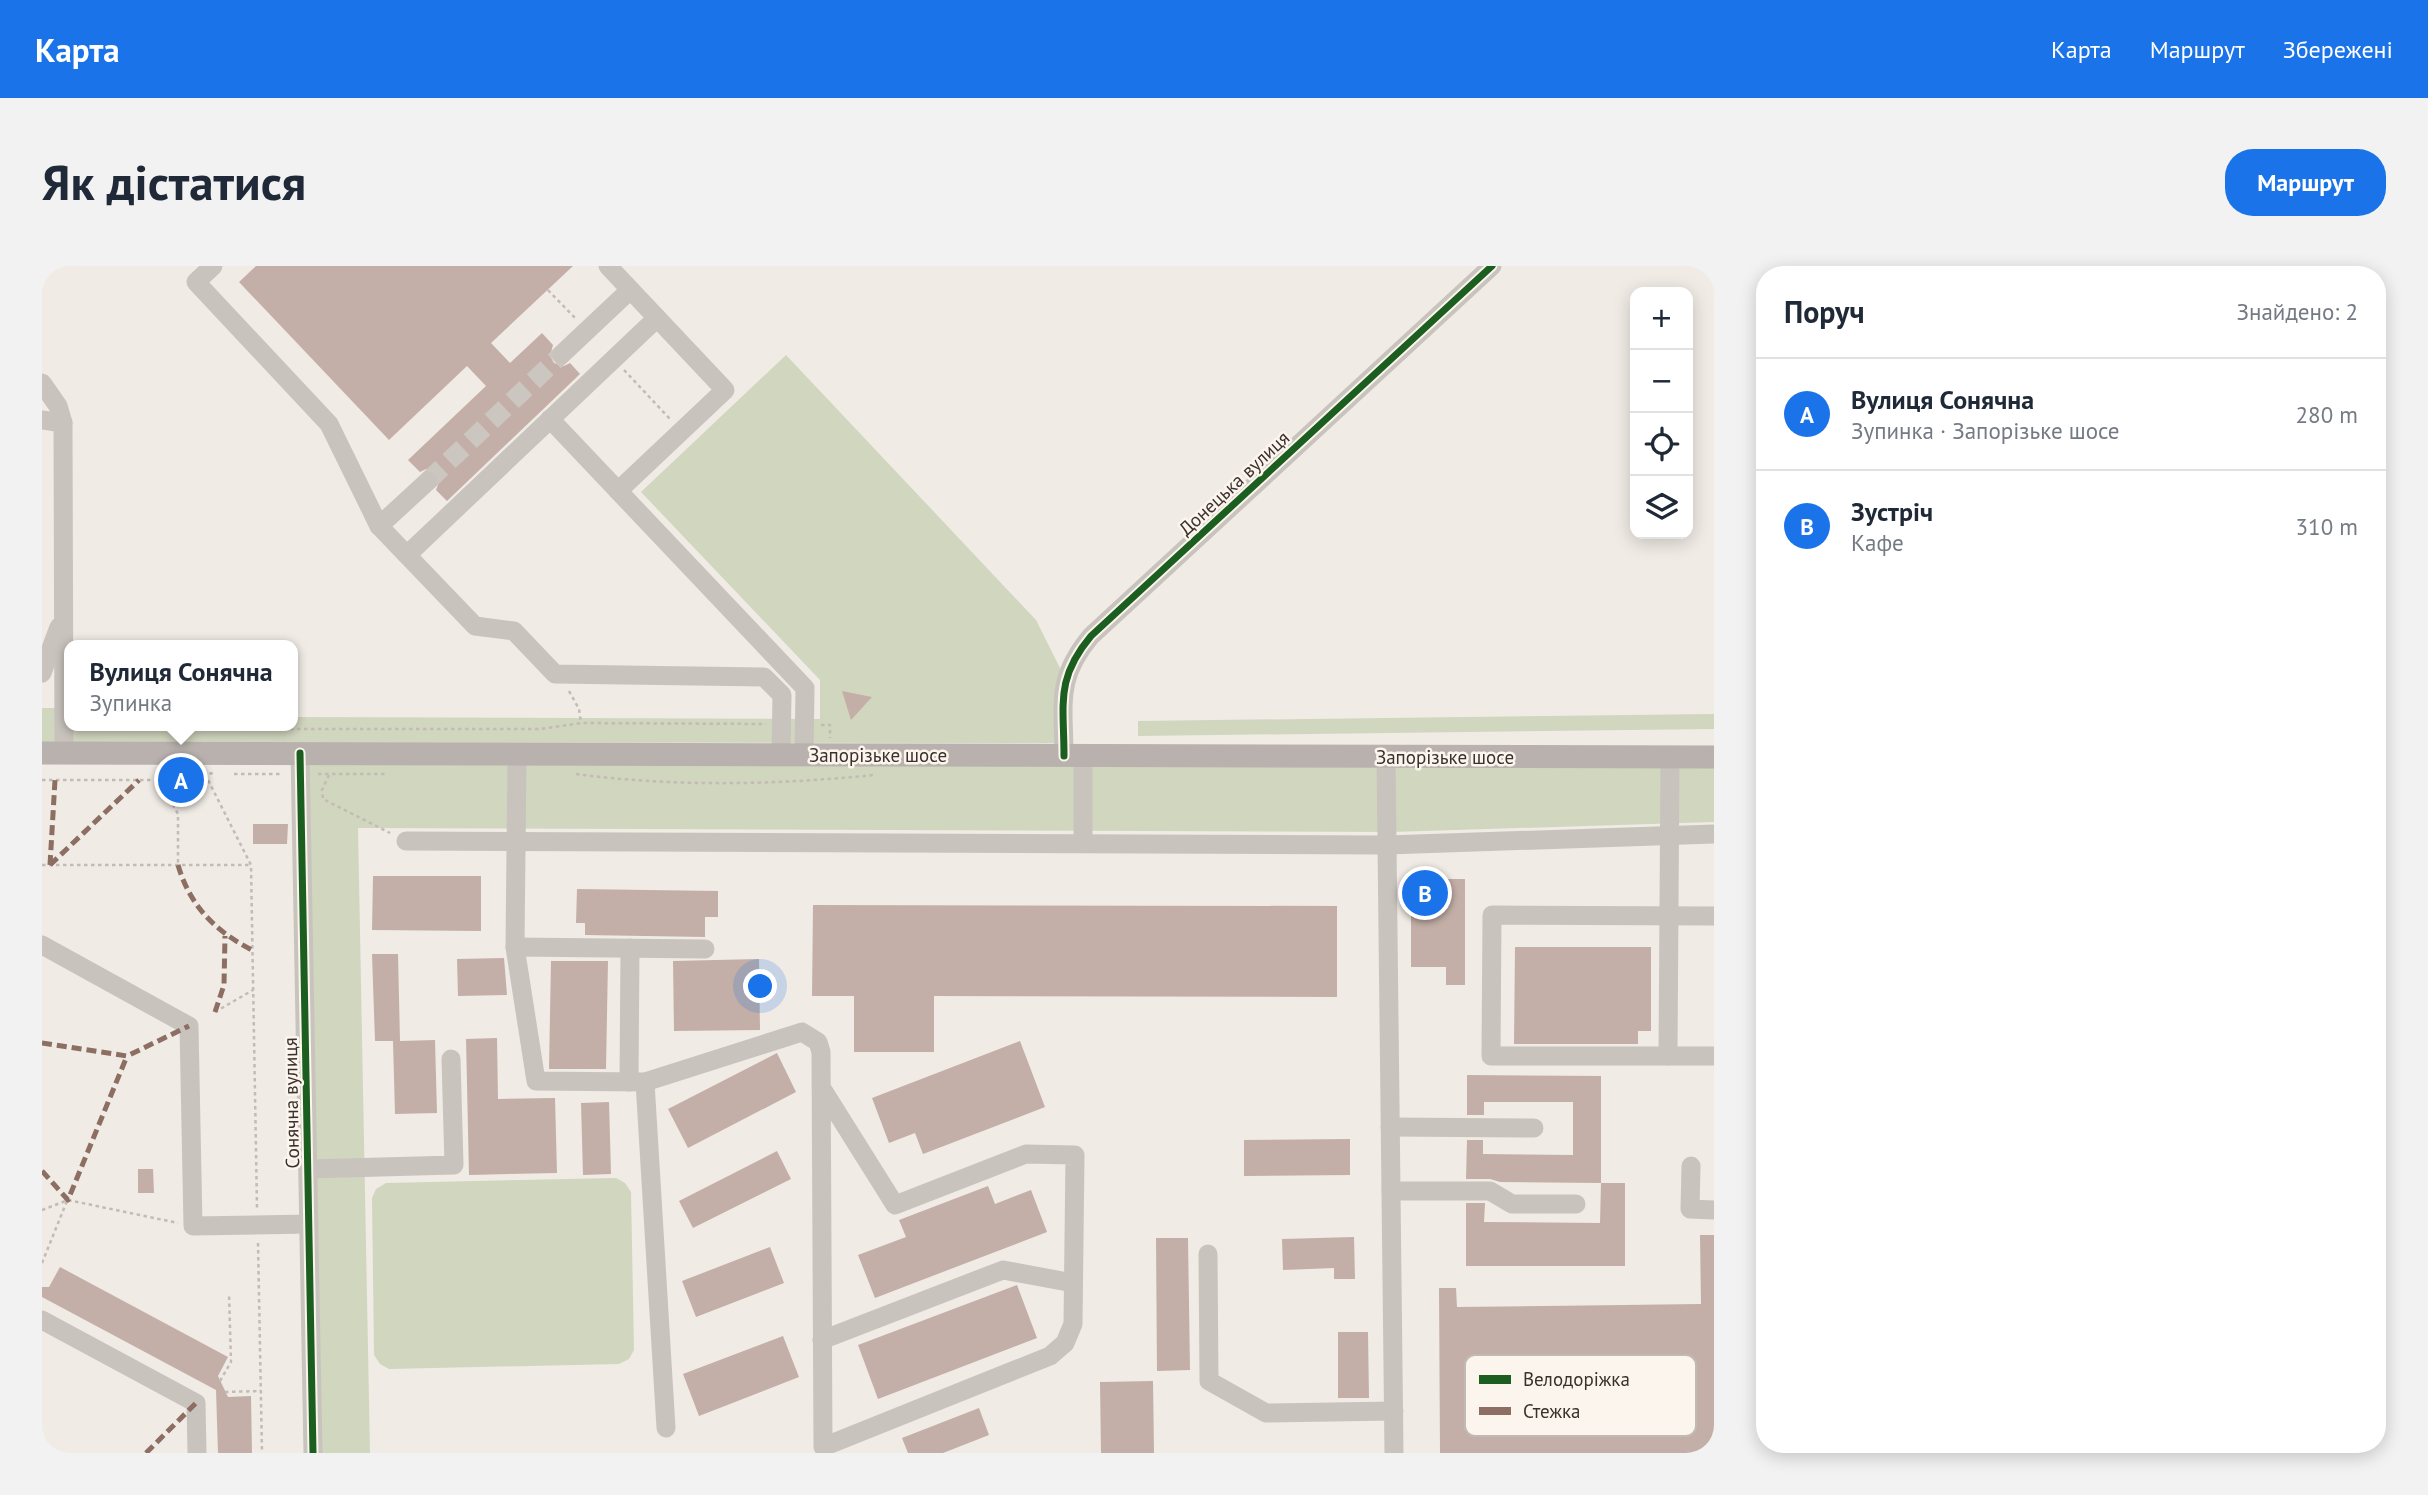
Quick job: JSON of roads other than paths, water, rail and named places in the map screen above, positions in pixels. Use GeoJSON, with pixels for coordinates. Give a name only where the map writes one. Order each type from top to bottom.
{"type":"FeatureCollection","features":[{"type":"Feature","properties":{"kind":"main road","name":"Запорізьке шосе"},"geometry":{"type":"LineString","coordinates":[[53,753],[1714,757]]}},
{"type":"Feature","properties":{"kind":"street"},"geometry":{"type":"LineString","coordinates":[[213,266],[195,282],[329,424],[379,527],[475,626],[514,631],[555,674],[764,677],[782,695],[781,754]]}},
{"type":"Feature","properties":{"kind":"street"},"geometry":{"type":"LineString","coordinates":[[608,266],[725,390],[618,491]]}},
{"type":"Feature","properties":{"kind":"street","name":"Донецька вулиця"},"geometry":{"type":"LineString","coordinates":[[1083,844],[1065,678],[1075,656],[1091,636],[1492,266]]}},
{"type":"Feature","properties":{"kind":"street"},"geometry":{"type":"LineString","coordinates":[[562,354],[630,290]]}},
{"type":"Feature","properties":{"kind":"street"},"geometry":{"type":"LineString","coordinates":[[407,555],[657,318]]}},
{"type":"Feature","properties":{"kind":"street"},"geometry":{"type":"LineString","coordinates":[[42,383],[58,405],[63,423],[64,729],[53,753]]}},
{"type":"Feature","properties":{"kind":"street"},"geometry":{"type":"LineString","coordinates":[[550,419],[805,688],[804,755]]}},
{"type":"Feature","properties":{"kind":"street"},"geometry":{"type":"LineString","coordinates":[[42,420],[63,423]]}},
{"type":"Feature","properties":{"kind":"street"},"geometry":{"type":"LineString","coordinates":[[379,527],[428,481]]}},
{"type":"Feature","properties":{"kind":"street"},"geometry":{"type":"LineString","coordinates":[[42,673],[63,617]]}},
{"type":"Feature","properties":{"kind":"street"},"geometry":{"type":"LineString","coordinates":[[764,677],[779,662]]}},
{"type":"Feature","properties":{"kind":"street","name":"Сонячна вулиця"},"geometry":{"type":"LineString","coordinates":[[300,753],[313,1453]]}},
{"type":"Feature","properties":{"kind":"street"},"geometry":{"type":"LineString","coordinates":[[517,754],[515,947],[536,1081],[637,1082],[802,1032],[811,1035],[818,1042],[821,1087],[823,1447],[1050,1356],[1065,1343],[1073,1324],[1075,1155],[1026,1154],[895,1205],[821,1087]]}},
{"type":"Feature","properties":{"kind":"street"},"geometry":{"type":"LineString","coordinates":[[1386,757],[1394,1453]]}},
{"type":"Feature","properties":{"kind":"street"},"geometry":{"type":"LineString","coordinates":[[1668,1056],[1670,757]]}},
{"type":"Feature","properties":{"kind":"street"},"geometry":{"type":"LineString","coordinates":[[406,841],[1387,845],[1714,834]]}},
{"type":"Feature","properties":{"kind":"street"},"geometry":{"type":"LineString","coordinates":[[1714,916],[1492,915],[1491,1056],[1714,1056]]}},
{"type":"Feature","properties":{"kind":"street"},"geometry":{"type":"LineString","coordinates":[[42,945],[189,1026],[193,1226],[309,1224]]}},
{"type":"Feature","properties":{"kind":"street"},"geometry":{"type":"LineString","coordinates":[[515,947],[705,949]]}},
{"type":"Feature","properties":{"kind":"street"},"geometry":{"type":"LineString","coordinates":[[630,948],[637,1082],[666,1428]]}},
{"type":"Feature","properties":{"kind":"street"},"geometry":{"type":"LineString","coordinates":[[307,1170],[454,1165],[451,1059]]}},
{"type":"Feature","properties":{"kind":"street"},"geometry":{"type":"LineString","coordinates":[[1391,1127],[1534,1128]]}},
{"type":"Feature","properties":{"kind":"street"},"geometry":{"type":"LineString","coordinates":[[1691,1166],[1690,1209],[1714,1210]]}},
{"type":"Feature","properties":{"kind":"street"},"geometry":{"type":"LineString","coordinates":[[1391,1191],[1490,1191],[1512,1204],[1576,1204]]}},
{"type":"Feature","properties":{"kind":"street"},"geometry":{"type":"LineString","coordinates":[[1208,1254],[1209,1381],[1266,1413],[1394,1411]]}},
{"type":"Feature","properties":{"kind":"street"},"geometry":{"type":"LineString","coordinates":[[822,1340],[1003,1270],[1073,1283]]}},
{"type":"Feature","properties":{"kind":"street"},"geometry":{"type":"LineString","coordinates":[[42,1320],[196,1402],[197,1453]]}},
{"type":"Feature","properties":{"kind":"tunnel"},"geometry":{"type":"LineString","coordinates":[[428,481],[562,354]]}},
{"type":"Feature","properties":{"kind":"place","name":"Вулиця Сонячна"},"geometry":{"type":"Point","coordinates":[181,780]}},
{"type":"Feature","properties":{"kind":"place","name":"Зустріч"},"geometry":{"type":"Point","coordinates":[1425,893]}}]}
